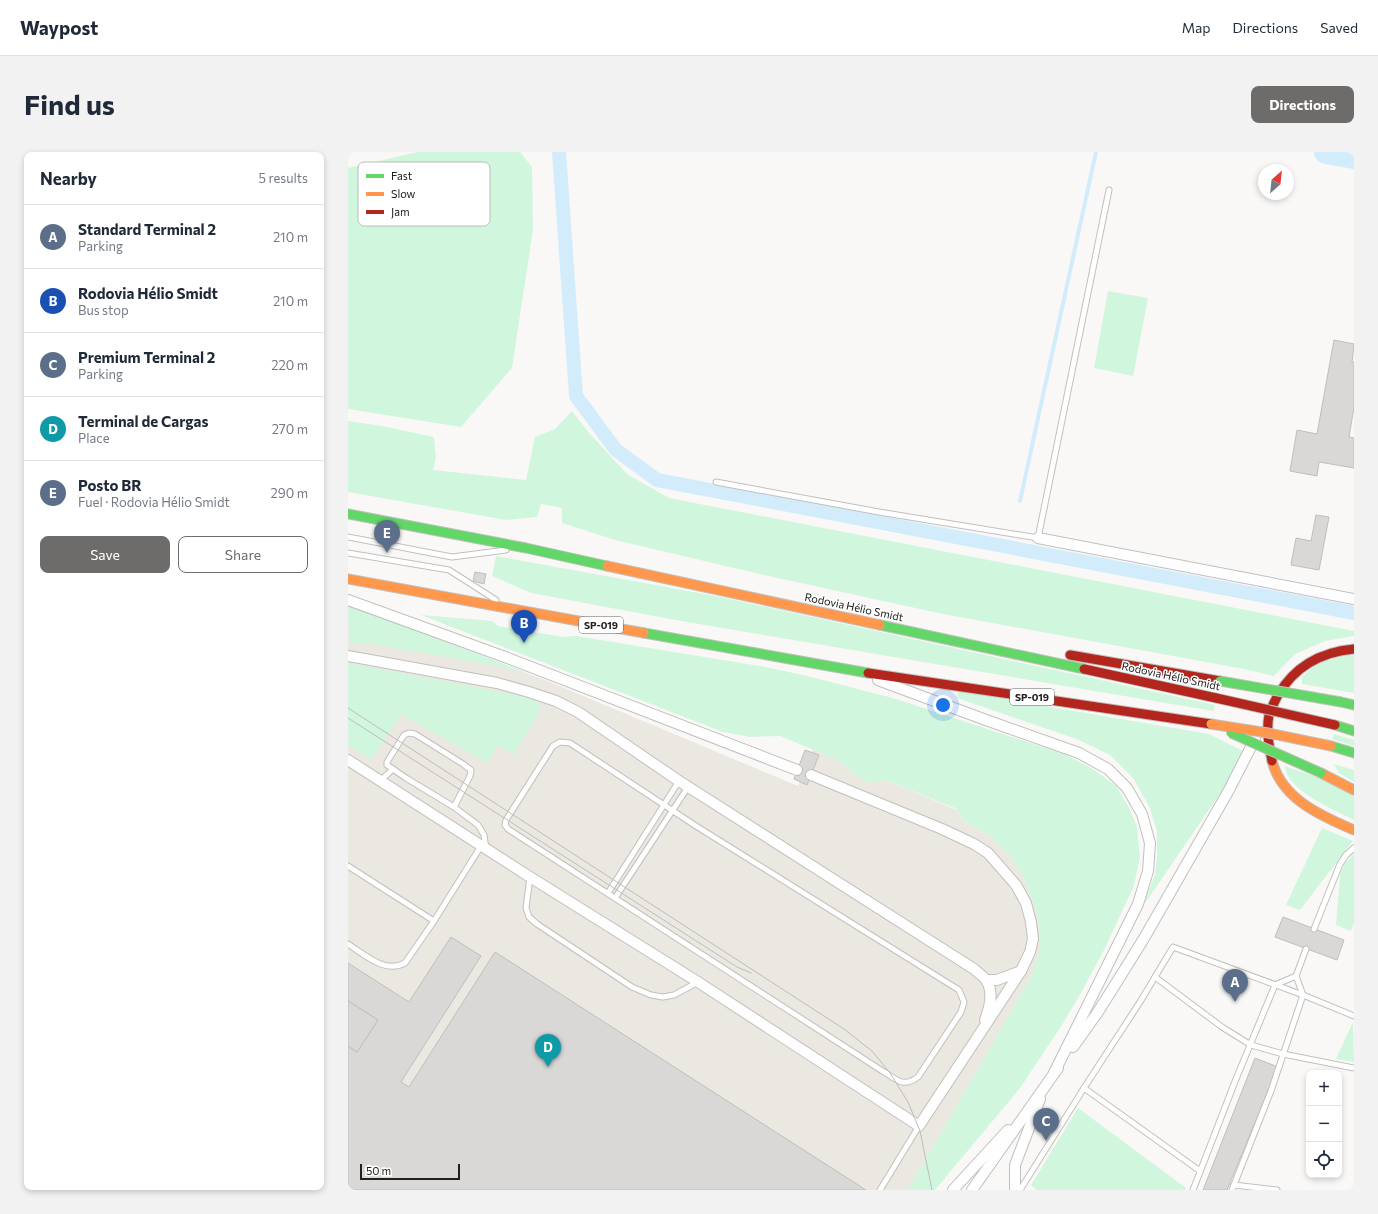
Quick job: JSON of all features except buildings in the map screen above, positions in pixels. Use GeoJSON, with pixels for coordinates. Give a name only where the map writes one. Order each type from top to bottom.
{"type":"FeatureCollection","features":[{"type":"Feature","properties":{"kind":"main road","name":"Rodovia Hélio Smidt"},"geometry":{"type":"LineString","coordinates":[[348,514],[526,548],[1216,698],[1335,725],[1354,731]]}},
{"type":"Feature","properties":{"kind":"main road","name":"SP-019"},"geometry":{"type":"LineString","coordinates":[[348,579],[853,671],[1268,733],[1330,746],[1354,753]]}},
{"type":"Feature","properties":{"kind":"main road"},"geometry":{"type":"LineString","coordinates":[[977,646],[1007,646],[1046,651]]}},
{"type":"Feature","properties":{"kind":"main road"},"geometry":{"type":"LineString","coordinates":[[1354,649],[1320,656],[1302,666],[1288,681],[1269,713],[1268,743],[1272,765],[1282,784],[1296,799],[1315,812],[1354,830]]}},
{"type":"Feature","properties":{"kind":"main road"},"geometry":{"type":"LineString","coordinates":[[1061,654],[1354,705]]}},
{"type":"Feature","properties":{"kind":"main road"},"geometry":{"type":"LineString","coordinates":[[1211,724],[1321,773],[1354,790]]}},
{"type":"Feature","properties":{"kind":"street"},"geometry":{"type":"LineString","coordinates":[[1038,538],[1354,599]]}},
{"type":"Feature","properties":{"kind":"street"},"geometry":{"type":"LineString","coordinates":[[348,600],[505,657],[797,770]]}},
{"type":"Feature","properties":{"kind":"street"},"geometry":{"type":"LineString","coordinates":[[348,656],[497,683],[556,701],[578,712],[684,784],[974,968],[986,980],[990,991],[991,1000],[982,1029]]}},
{"type":"Feature","properties":{"kind":"street"},"geometry":{"type":"LineString","coordinates":[[853,671],[986,720],[1079,752],[1108,769],[1127,788],[1142,814],[1150,842],[1148,871],[1138,904],[1054,1073]]}},
{"type":"Feature","properties":{"kind":"street"},"geometry":{"type":"LineString","coordinates":[[972,1190],[1098,1012],[1143,940],[1229,790],[1269,713]]}},
{"type":"Feature","properties":{"kind":"street"},"geometry":{"type":"LineString","coordinates":[[348,760],[530,877],[698,982],[919,1126],[1021,971],[1030,952],[1033,939],[1026,903],[1016,885],[988,853],[974,844],[942,829],[811,775]]}},
{"type":"Feature","properties":{"kind":"street"},"geometry":{"type":"LineString","coordinates":[[986,980],[997,980],[1021,971]]}},
{"type":"Feature","properties":{"kind":"street"},"geometry":{"type":"LineString","coordinates":[[1015,1190],[1015,1165],[1046,1084]]}},
{"type":"Feature","properties":{"kind":"street"},"geometry":{"type":"LineString","coordinates":[[952,1190],[1036,1099]]}},
{"type":"Feature","properties":{"kind":"lane"},"geometry":{"type":"LineString","coordinates":[[716,482],[879,512],[1038,538],[1109,190]]}},
{"type":"Feature","properties":{"kind":"lane"},"geometry":{"type":"LineString","coordinates":[[348,537],[452,557],[526,548]]}},
{"type":"Feature","properties":{"kind":"lane"},"geometry":{"type":"LineString","coordinates":[[348,553],[449,570],[509,608]]}},
{"type":"Feature","properties":{"kind":"lane"},"geometry":{"type":"LineString","coordinates":[[348,944],[384,966],[399,966],[405,963],[483,847],[484,835],[478,825],[454,807],[388,766],[387,762],[404,735],[412,733],[471,770],[470,776],[454,807]]}},
{"type":"Feature","properties":{"kind":"lane"},"geometry":{"type":"LineString","coordinates":[[560,742],[570,743],[672,811],[959,990],[964,1002],[961,1012],[918,1077],[911,1082],[903,1083],[508,829],[505,825],[506,820],[553,746],[560,742]]}},
{"type":"Feature","properties":{"kind":"lane"},"geometry":{"type":"LineString","coordinates":[[380,781],[393,769]]}},
{"type":"Feature","properties":{"kind":"lane"},"geometry":{"type":"LineString","coordinates":[[608,893],[664,805],[684,784]]}},
{"type":"Feature","properties":{"kind":"lane"},"geometry":{"type":"LineString","coordinates":[[615,898],[672,811],[684,784]]}},
{"type":"Feature","properties":{"kind":"lane"},"geometry":{"type":"LineString","coordinates":[[1314,928],[1340,864],[1346,854],[1354,848]]}},
{"type":"Feature","properties":{"kind":"lane"},"geometry":{"type":"LineString","coordinates":[[348,866],[434,921]]}},
{"type":"Feature","properties":{"kind":"lane"},"geometry":{"type":"LineString","coordinates":[[530,877],[526,908],[529,917],[537,924],[632,987],[651,995],[663,997],[674,995],[698,982]]}},
{"type":"Feature","properties":{"kind":"lane"},"geometry":{"type":"LineString","coordinates":[[1020,1190],[1173,947],[1303,995],[1354,1016]]}},
{"type":"Feature","properties":{"kind":"lane"},"geometry":{"type":"LineString","coordinates":[[1277,1190],[1233,1188],[1271,1091],[1303,995],[1296,976],[1306,949]]}},
{"type":"Feature","properties":{"kind":"lane"},"geometry":{"type":"LineString","coordinates":[[1193,1190],[1236,1079],[1275,985],[1296,976]]}},
{"type":"Feature","properties":{"kind":"lane"},"geometry":{"type":"LineString","coordinates":[[1155,977],[1222,1027],[1251,1045],[1283,1054],[1354,1068]]}},
{"type":"Feature","properties":{"kind":"lane"},"geometry":{"type":"LineString","coordinates":[[1084,1088],[1200,1171]]}},
{"type":"Feature","properties":{"kind":"lane"},"geometry":{"type":"LineString","coordinates":[[880,1190],[919,1126]]}},
{"type":"Feature","properties":{"kind":"shaded area"},"geometry":{"type":"Polygon","coordinates":[[[348,605],[550,682],[798,786],[813,749],[836,759],[867,783],[886,780],[957,810],[963,821],[991,837],[1013,859],[1027,885],[1037,912],[1040,934],[1040,950],[1037,963],[1032,975],[908,1190],[348,1190],[348,605]]]}},
{"type":"Feature","properties":{"kind":"green space"},"geometry":{"type":"Polygon","coordinates":[[[418,152],[520,152],[532,167],[533,230],[512,368],[461,427],[348,409],[348,168],[358,166],[358,226],[490,226],[490,162],[374,162],[418,152]]]}},
{"type":"Feature","properties":{"kind":"green space"},"geometry":{"type":"Polygon","coordinates":[[[1108,291],[1148,298],[1133,376],[1094,368],[1108,291]]]}},
{"type":"Feature","properties":{"kind":"green space"},"geometry":{"type":"Polygon","coordinates":[[[572,411],[589,433],[627,474],[669,498],[1354,631],[1354,636],[1325,641],[1295,654],[1274,676],[1244,669],[943,614],[773,577],[615,540],[562,523],[562,508],[541,504],[537,517],[506,520],[348,492],[348,421],[382,426],[434,437],[436,458],[433,470],[526,480],[535,437],[555,429],[572,411]]]}},
{"type":"Feature","properties":{"kind":"green space"},"geometry":{"type":"Polygon","coordinates":[[[496,556],[716,596],[1215,705],[1213,711],[681,621],[531,593],[492,576],[496,556]]]}},
{"type":"Feature","properties":{"kind":"green space"},"geometry":{"type":"Polygon","coordinates":[[[348,605],[525,672],[373,644],[349,643],[348,605]]]}},
{"type":"Feature","properties":{"kind":"green space"},"geometry":{"type":"Polygon","coordinates":[[[421,615],[493,621],[498,626],[564,637],[576,636],[765,667],[803,675],[893,698],[1064,754],[1093,769],[1116,786],[1128,806],[1137,826],[1140,857],[1134,886],[1104,950],[1062,1025],[1020,1088],[935,1190],[908,1190],[1032,975],[1040,950],[1040,934],[1037,912],[1027,885],[1013,859],[991,837],[963,821],[957,809],[886,780],[867,783],[836,759],[780,736],[750,737],[723,732],[421,615]]]}},
{"type":"Feature","properties":{"kind":"green space"},"geometry":{"type":"Polygon","coordinates":[[[1354,654],[1354,693],[1302,684],[1302,677],[1318,662],[1354,654]]]}},
{"type":"Feature","properties":{"kind":"green space"},"geometry":{"type":"Polygon","coordinates":[[[348,663],[532,698],[539,703],[540,711],[514,754],[498,745],[487,763],[401,714],[371,760],[348,745],[348,663]]]}},
{"type":"Feature","properties":{"kind":"green space"},"geometry":{"type":"Polygon","coordinates":[[[958,691],[1209,734],[1243,751],[1228,782],[1141,909],[1155,875],[1157,831],[1149,806],[1133,778],[1110,755],[1079,740],[957,698],[958,691]]]}},
{"type":"Feature","properties":{"kind":"green space"},"geometry":{"type":"Polygon","coordinates":[[[1334,734],[1354,740],[1354,746],[1332,739],[1334,734]]]}},
{"type":"Feature","properties":{"kind":"green space"},"geometry":{"type":"Polygon","coordinates":[[[1334,764],[1354,770],[1354,782],[1339,773],[1334,764]]]}},
{"type":"Feature","properties":{"kind":"green space"},"geometry":{"type":"Polygon","coordinates":[[[1284,766],[1320,778],[1354,796],[1354,820],[1310,797],[1302,791],[1289,778],[1284,766]]]}},
{"type":"Feature","properties":{"kind":"green space"},"geometry":{"type":"Polygon","coordinates":[[[1322,828],[1353,841],[1300,910],[1286,905],[1322,828]]]}},
{"type":"Feature","properties":{"kind":"green space"},"geometry":{"type":"Polygon","coordinates":[[[1354,854],[1354,922],[1351,931],[1336,925],[1340,875],[1345,863],[1354,854]]]}},
{"type":"Feature","properties":{"kind":"green space"},"geometry":{"type":"Polygon","coordinates":[[[1353,1022],[1354,1062],[1336,1059],[1353,1022]]]}},
{"type":"Feature","properties":{"kind":"green space"},"geometry":{"type":"Polygon","coordinates":[[[1078,1108],[1186,1188],[1185,1190],[1037,1190],[1031,1185],[1078,1108]]]}},
{"type":"Feature","properties":{"kind":"waterway"},"geometry":{"type":"LineString","coordinates":[[559,152],[576,396],[616,450],[657,480],[1354,613]]}},
{"type":"Feature","properties":{"kind":"waterway"},"geometry":{"type":"LineString","coordinates":[[1020,501],[1096,152]]}},
{"type":"Feature","properties":{"kind":"waterway"},"geometry":{"type":"LineString","coordinates":[[1326,152],[1354,157]]}},
{"type":"Feature","properties":{"kind":"tram line"},"geometry":{"type":"LineString","coordinates":[[348,708],[844,1029],[872,1051],[890,1073],[908,1102],[920,1131],[932,1190]]}},
{"type":"Feature","properties":{"kind":"tram line"},"geometry":{"type":"LineString","coordinates":[[348,718],[737,967],[751,973]]}},
{"type":"Feature","properties":{"kind":"traffic: fast"},"geometry":{"type":"LineString","coordinates":[[348,514],[526,548],[607,566]]}},
{"type":"Feature","properties":{"kind":"traffic: fast"},"geometry":{"type":"LineString","coordinates":[[880,625],[1084,669]]}},
{"type":"Feature","properties":{"kind":"traffic: fast"},"geometry":{"type":"LineString","coordinates":[[644,633],[868,673]]}},
{"type":"Feature","properties":{"kind":"traffic: fast"},"geometry":{"type":"LineString","coordinates":[[1220,681],[1341,702]]}},
{"type":"Feature","properties":{"kind":"traffic: fast"},"geometry":{"type":"LineString","coordinates":[[1341,702],[1354,705]]}},
{"type":"Feature","properties":{"kind":"traffic: fast"},"geometry":{"type":"LineString","coordinates":[[1335,725],[1354,731]]}},
{"type":"Feature","properties":{"kind":"traffic: fast"},"geometry":{"type":"LineString","coordinates":[[1231,733],[1321,773]]}},
{"type":"Feature","properties":{"kind":"traffic: fast"},"geometry":{"type":"LineString","coordinates":[[1331,746],[1354,753]]}},
{"type":"Feature","properties":{"kind":"traffic: slow"},"geometry":{"type":"LineString","coordinates":[[607,566],[880,625]]}},
{"type":"Feature","properties":{"kind":"traffic: slow"},"geometry":{"type":"LineString","coordinates":[[348,579],[644,633]]}},
{"type":"Feature","properties":{"kind":"traffic: slow"},"geometry":{"type":"LineString","coordinates":[[1211,724],[1268,733],[1331,746]]}},
{"type":"Feature","properties":{"kind":"traffic: slow"},"geometry":{"type":"LineString","coordinates":[[1272,761],[1284,786],[1294,796],[1316,812],[1354,830]]}},
{"type":"Feature","properties":{"kind":"traffic: slow"},"geometry":{"type":"LineString","coordinates":[[1321,773],[1354,790]]}},
{"type":"Feature","properties":{"kind":"traffic: jam"},"geometry":{"type":"LineString","coordinates":[[1272,761],[1268,732],[1269,715],[1278,695],[1285,685],[1292,676],[1310,662],[1331,653],[1354,649]]}},
{"type":"Feature","properties":{"kind":"traffic: jam"},"geometry":{"type":"LineString","coordinates":[[1070,655],[1220,681]]}},
{"type":"Feature","properties":{"kind":"traffic: jam"},"geometry":{"type":"LineString","coordinates":[[1084,669],[1216,698]]}},
{"type":"Feature","properties":{"kind":"traffic: jam"},"geometry":{"type":"LineString","coordinates":[[868,673],[1211,724]]}},
{"type":"Feature","properties":{"kind":"traffic: jam"},"geometry":{"type":"LineString","coordinates":[[1216,698],[1335,725]]}},
{"type":"Feature","properties":{"kind":"place","name":"Posto BR"},"geometry":{"type":"Point","coordinates":[387,553]}},
{"type":"Feature","properties":{"kind":"place","name":"Rodovia Hélio Smidt"},"geometry":{"type":"Point","coordinates":[524,643]}},
{"type":"Feature","properties":{"kind":"place","name":"Standard Terminal 2"},"geometry":{"type":"Point","coordinates":[1235,1002]}},
{"type":"Feature","properties":{"kind":"place","name":"Terminal de Cargas"},"geometry":{"type":"Point","coordinates":[548,1067]}},
{"type":"Feature","properties":{"kind":"place","name":"Premium Terminal 2"},"geometry":{"type":"Point","coordinates":[1046,1141]}}]}
